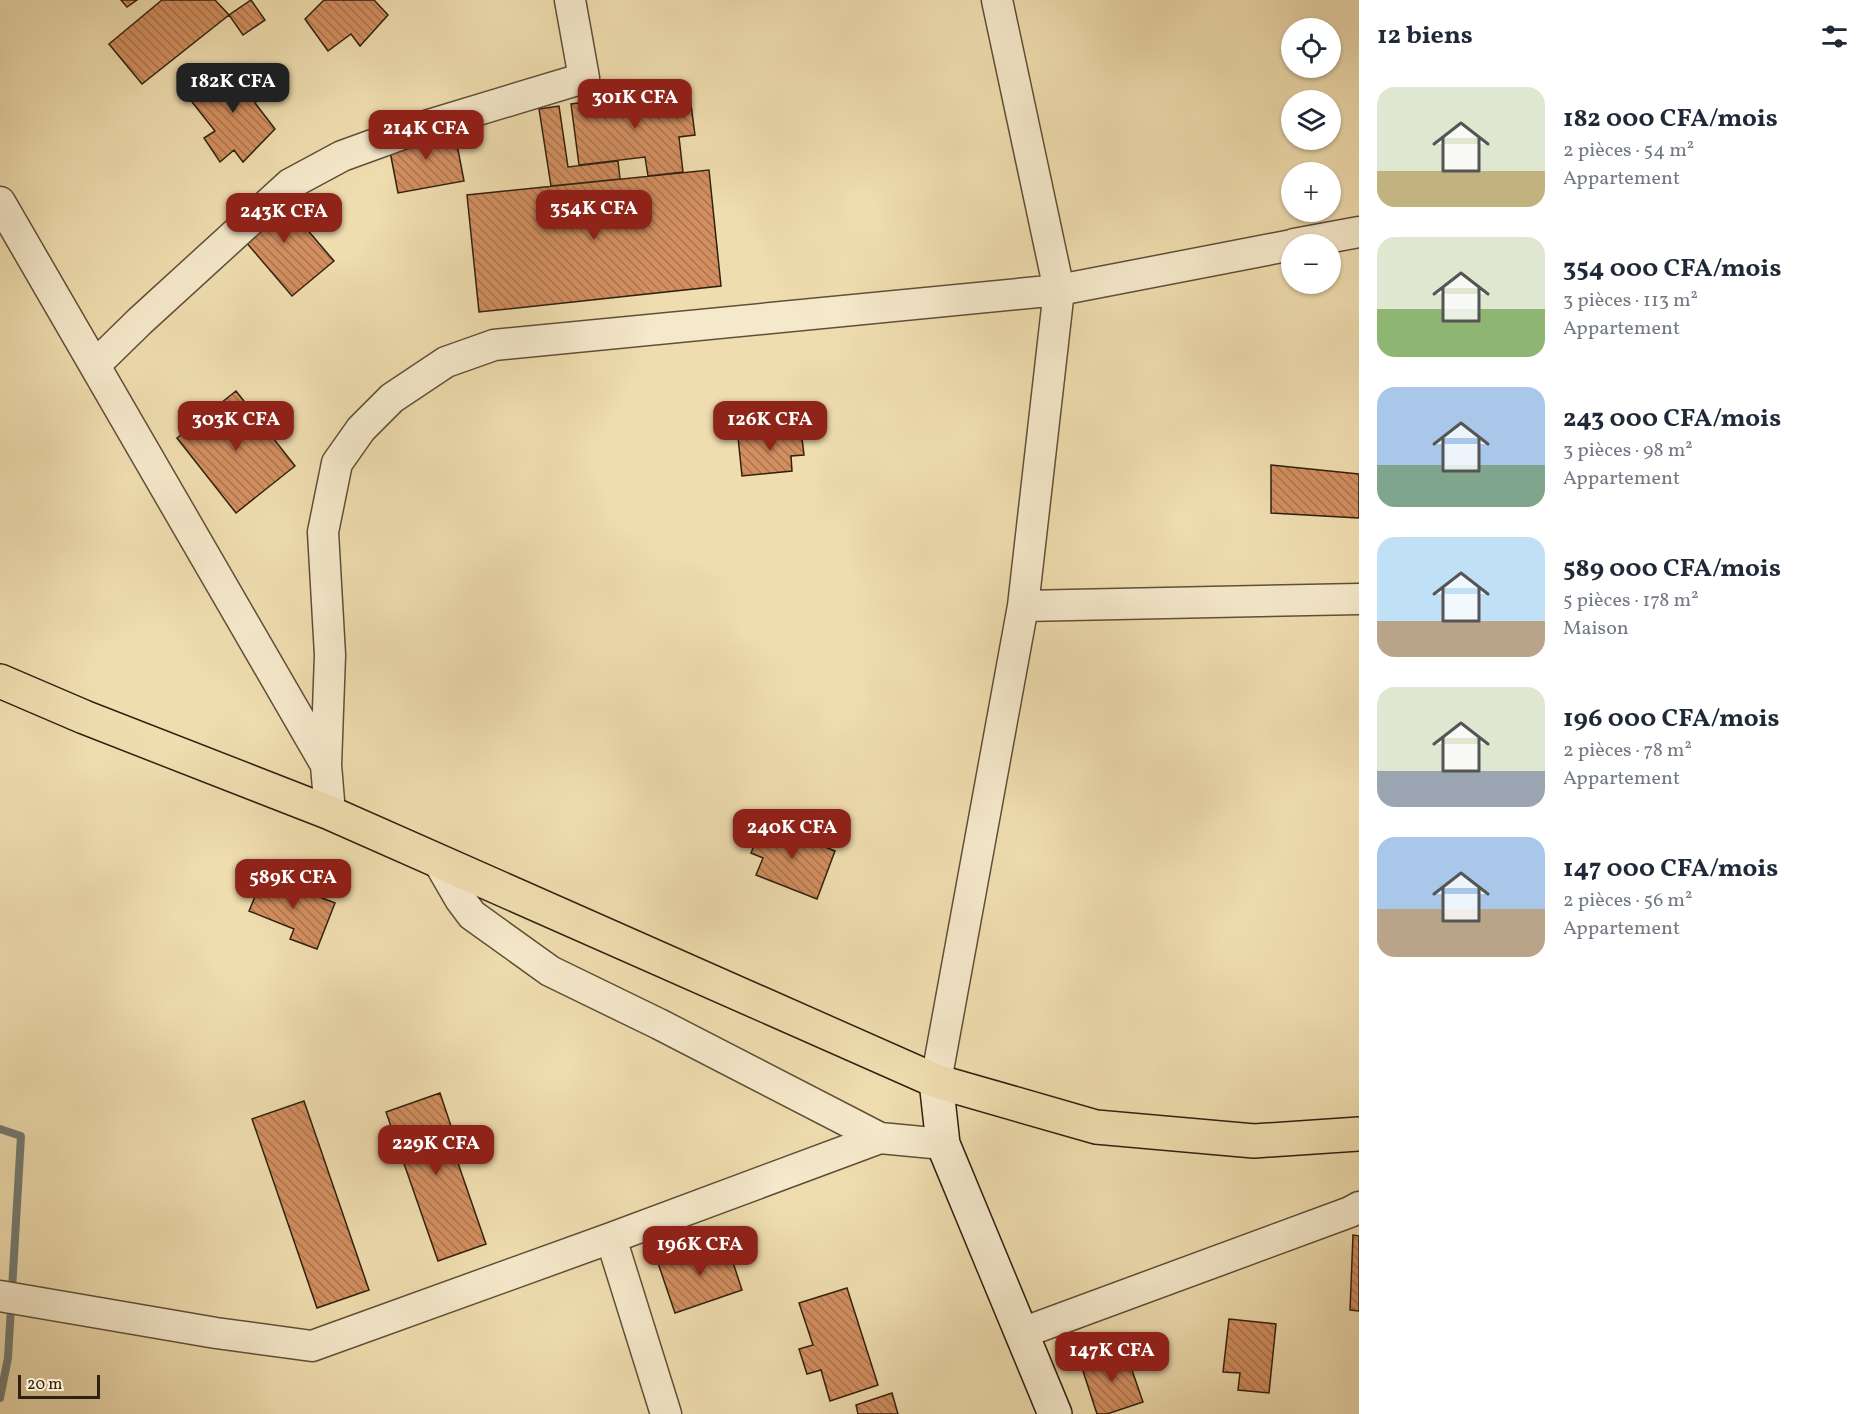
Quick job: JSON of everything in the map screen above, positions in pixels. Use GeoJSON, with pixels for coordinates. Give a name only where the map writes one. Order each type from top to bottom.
{"type":"FeatureCollection","features":[{"type":"Feature","properties":{"kind":"main road"},"geometry":{"type":"LineString","coordinates":[[0,681],[84,717],[330,813],[936,1081],[1096,1126],[1254,1141],[1359,1134]]}},
{"type":"Feature","properties":{"kind":"street"},"geometry":{"type":"LineString","coordinates":[[95,365],[290,184],[342,156],[422,127],[584,78],[570,0]]}},
{"type":"Feature","properties":{"kind":"street"},"geometry":{"type":"LineString","coordinates":[[997,0],[1059,290],[1023,606],[936,1081],[944,1144],[1055,1414]]}},
{"type":"Feature","properties":{"kind":"street"},"geometry":{"type":"LineString","coordinates":[[0,202],[326,765]]}},
{"type":"Feature","properties":{"kind":"street"},"geometry":{"type":"LineString","coordinates":[[1341,236],[1359,232]]}},
{"type":"Feature","properties":{"kind":"street"},"geometry":{"type":"LineString","coordinates":[[330,813],[326,765],[330,655],[323,532],[337,463],[361,429],[392,398],[446,362],[494,345],[1059,290],[1281,247]]}},
{"type":"Feature","properties":{"kind":"street"},"geometry":{"type":"LineString","coordinates":[[1023,606],[1359,599]]}},
{"type":"Feature","properties":{"kind":"street"},"geometry":{"type":"LineString","coordinates":[[438,861],[472,915],[550,971],[659,1024],[880,1138],[944,1144]]}},
{"type":"Feature","properties":{"kind":"street"},"geometry":{"type":"LineString","coordinates":[[0,1296],[216,1333],[312,1346],[880,1138]]}},
{"type":"Feature","properties":{"kind":"street"},"geometry":{"type":"LineString","coordinates":[[1022,1333],[1359,1207]]}},
{"type":"Feature","properties":{"kind":"street"},"geometry":{"type":"LineString","coordinates":[[611,1238],[666,1414]]}},
{"type":"Feature","properties":{"kind":"building"},"geometry":{"type":"Polygon","coordinates":[[[121,0],[137,0],[127,7],[121,0]]]}},
{"type":"Feature","properties":{"kind":"building"},"geometry":{"type":"Polygon","coordinates":[[[162,0],[215,0],[229,15],[142,84],[109,44],[162,0]]]}},
{"type":"Feature","properties":{"kind":"building"},"geometry":{"type":"Polygon","coordinates":[[[251,0],[265,20],[243,35],[229,15],[251,0]]]}},
{"type":"Feature","properties":{"kind":"building"},"geometry":{"type":"Polygon","coordinates":[[[324,0],[374,0],[388,15],[360,46],[351,34],[328,51],[305,19],[324,0]]]}},
{"type":"Feature","properties":{"kind":"building"},"geometry":{"type":"Polygon","coordinates":[[[235,66],[266,92],[255,103],[275,129],[243,162],[234,150],[220,162],[204,138],[215,131],[188,97],[235,66]]]}},
{"type":"Feature","properties":{"kind":"building"},"geometry":{"type":"Polygon","coordinates":[[[689,89],[695,135],[679,137],[683,172],[648,176],[645,157],[579,165],[571,104],[689,89]]]}},
{"type":"Feature","properties":{"kind":"building"},"geometry":{"type":"Polygon","coordinates":[[[559,106],[568,167],[618,161],[620,179],[551,186],[539,109],[559,106]]]}},
{"type":"Feature","properties":{"kind":"building"},"geometry":{"type":"Polygon","coordinates":[[[454,129],[464,181],[398,193],[388,141],[454,129]]]}},
{"type":"Feature","properties":{"kind":"building"},"geometry":{"type":"Polygon","coordinates":[[[709,170],[721,286],[479,312],[467,195],[709,170]]]}},
{"type":"Feature","properties":{"kind":"building"},"geometry":{"type":"Polygon","coordinates":[[[275,192],[334,261],[292,296],[234,228],[275,192]]]}},
{"type":"Feature","properties":{"kind":"building"},"geometry":{"type":"Polygon","coordinates":[[[236,391],[295,466],[236,513],[177,438],[236,391]]]}},
{"type":"Feature","properties":{"kind":"building"},"geometry":{"type":"Polygon","coordinates":[[[801,430],[804,455],[791,456],[792,471],[742,476],[738,437],[801,430]]]}},
{"type":"Feature","properties":{"kind":"building"},"geometry":{"type":"Polygon","coordinates":[[[1271,465],[1359,474],[1359,518],[1271,513],[1271,465]]]}},
{"type":"Feature","properties":{"kind":"building"},"geometry":{"type":"Polygon","coordinates":[[[763,822],[835,851],[817,899],[756,875],[763,858],[751,853],[763,822]]]}},
{"type":"Feature","properties":{"kind":"building"},"geometry":{"type":"Polygon","coordinates":[[[264,875],[335,903],[317,949],[290,939],[294,929],[249,911],[264,875]]]}},
{"type":"Feature","properties":{"kind":"building"},"geometry":{"type":"Polygon","coordinates":[[[440,1093],[455,1138],[450,1140],[486,1244],[438,1261],[386,1112],[440,1093]]]}},
{"type":"Feature","properties":{"kind":"building"},"geometry":{"type":"Polygon","coordinates":[[[304,1101],[369,1290],[317,1308],[252,1119],[304,1101]]]}},
{"type":"Feature","properties":{"kind":"building"},"geometry":{"type":"Polygon","coordinates":[[[1353,1235],[1359,1236],[1359,1311],[1350,1310],[1353,1235]]]}},
{"type":"Feature","properties":{"kind":"building"},"geometry":{"type":"Polygon","coordinates":[[[726,1241],[742,1290],[675,1313],[658,1263],[726,1241]]]}},
{"type":"Feature","properties":{"kind":"building"},"geometry":{"type":"Polygon","coordinates":[[[847,1288],[878,1385],[830,1401],[821,1370],[807,1374],[799,1349],[813,1345],[799,1303],[847,1288]]]}},
{"type":"Feature","properties":{"kind":"building"},"geometry":{"type":"Polygon","coordinates":[[[1229,1319],[1276,1324],[1269,1393],[1238,1390],[1240,1373],[1223,1372],[1229,1319]]]}},
{"type":"Feature","properties":{"kind":"building"},"geometry":{"type":"Polygon","coordinates":[[[1125,1350],[1143,1402],[1107,1414],[1097,1414],[1081,1365],[1125,1350]]]}},
{"type":"Feature","properties":{"kind":"building"},"geometry":{"type":"Polygon","coordinates":[[[892,1393],[898,1414],[858,1414],[856,1405],[892,1393]]]}},
{"type":"Feature","properties":{"kind":"waterway"},"geometry":{"type":"LineString","coordinates":[[0,1129],[21,1136],[8,1358],[0,1398]]}}]}
